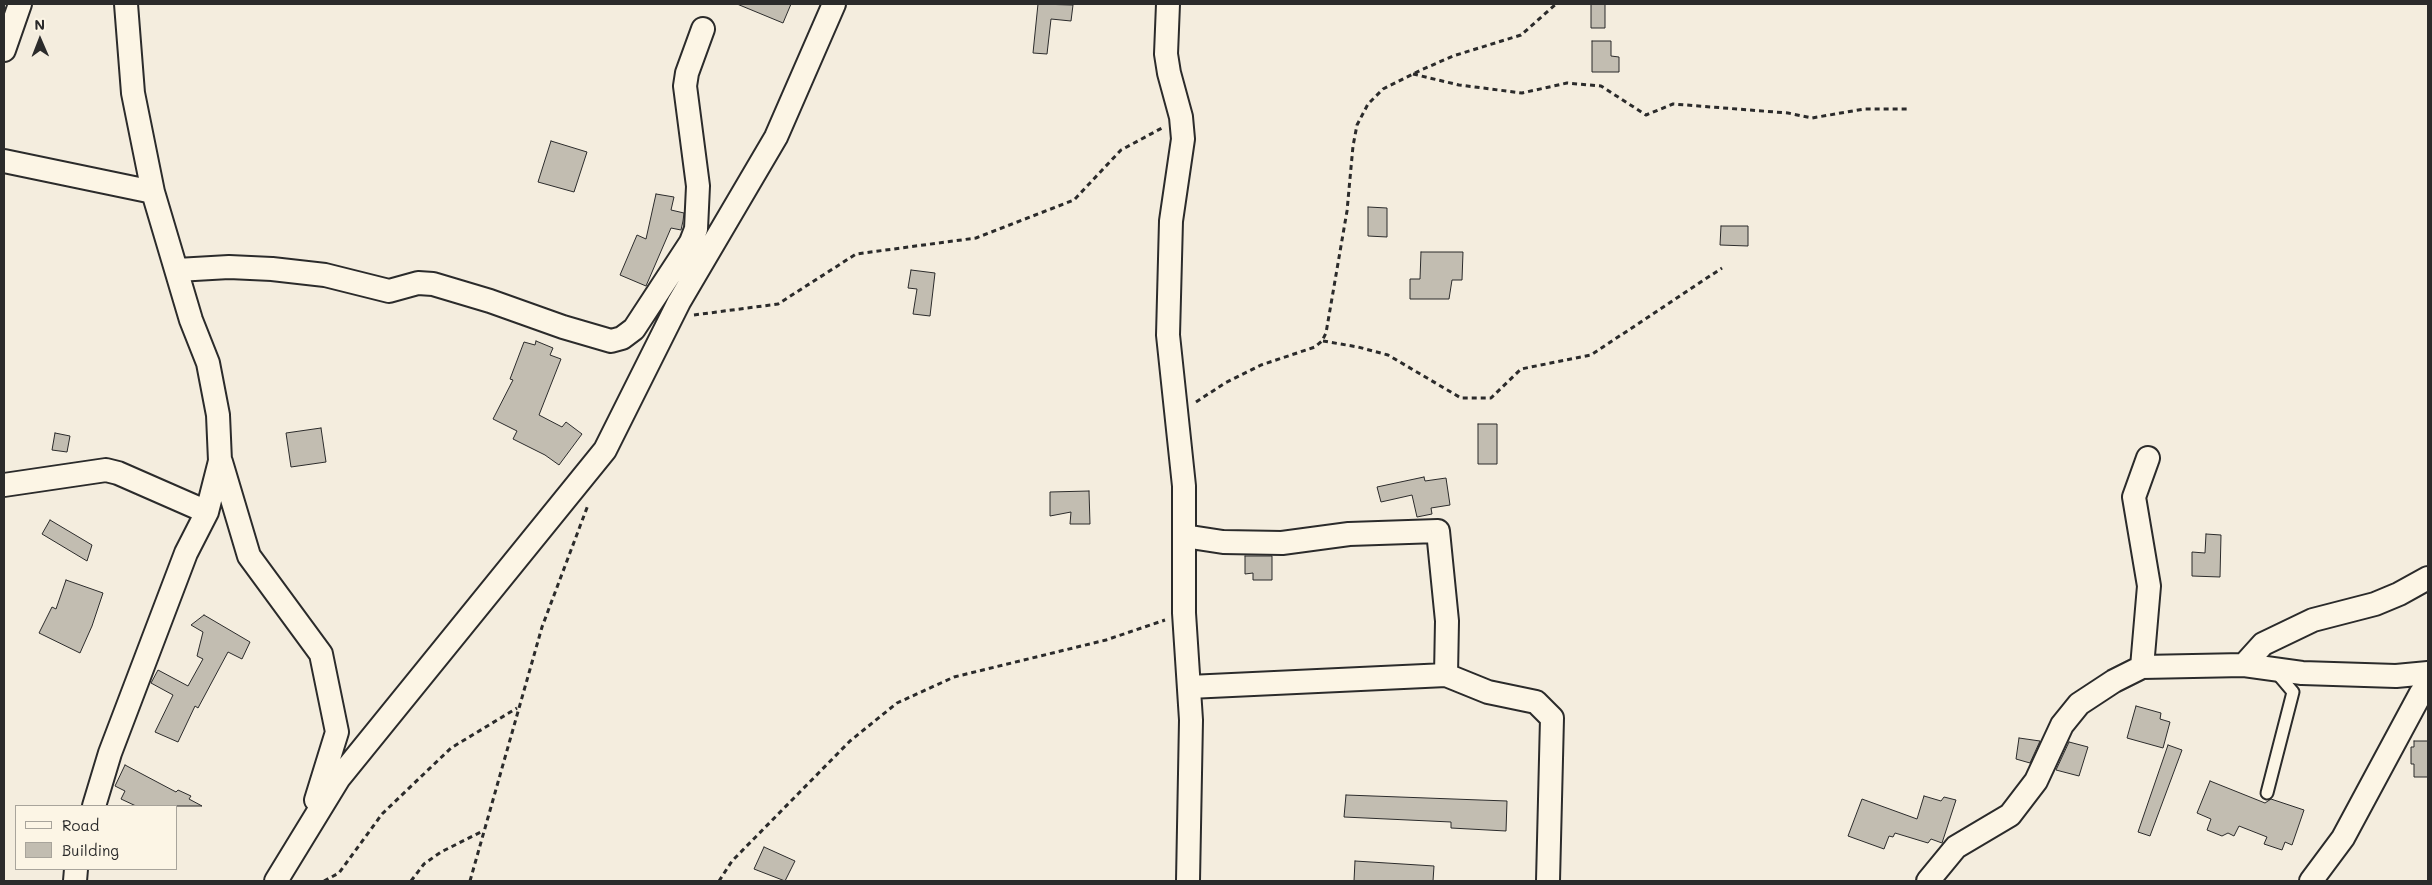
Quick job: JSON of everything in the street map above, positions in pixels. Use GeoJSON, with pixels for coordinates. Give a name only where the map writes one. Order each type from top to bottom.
{"type":"FeatureCollection","features":[{"type":"Feature","properties":{"kind":"street"},"geometry":{"type":"LineString","coordinates":[[4,50],[20,4]]}},
{"type":"Feature","properties":{"kind":"street"},"geometry":{"type":"LineString","coordinates":[[126,4],[133,93],[153,192],[192,320],[208,363],[218,415],[220,461],[249,556],[321,654],[338,732],[307,828]]}},
{"type":"Feature","properties":{"kind":"street"},"geometry":{"type":"LineString","coordinates":[[276,881],[339,778],[605,450],[678,302],[776,137],[834,4]]}},
{"type":"Feature","properties":{"kind":"street"},"geometry":{"type":"LineString","coordinates":[[1168,4],[1166,54],[1181,117],[1183,139],[1171,221],[1168,335],[1184,486],[1184,613],[1191,720],[1188,881]]}},
{"type":"Feature","properties":{"kind":"street"},"geometry":{"type":"LineString","coordinates":[[177,270],[229,267],[272,269],[324,275],[389,291],[418,283],[433,284],[610,341],[622,338],[634,329],[691,242],[696,229],[698,186],[685,86],[687,73],[703,29]]}},
{"type":"Feature","properties":{"kind":"street"},"geometry":{"type":"LineString","coordinates":[[4,161],[153,192]]}},
{"type":"Feature","properties":{"kind":"street"},"geometry":{"type":"LineString","coordinates":[[2142,666],[2149,586],[2134,497],[2148,458]]}},
{"type":"Feature","properties":{"kind":"street"},"geometry":{"type":"LineString","coordinates":[[94,805],[110,754],[186,553],[207,512],[220,461]]}},
{"type":"Feature","properties":{"kind":"street"},"geometry":{"type":"LineString","coordinates":[[4,485],[106,470],[118,473],[207,512]]}},
{"type":"Feature","properties":{"kind":"street"},"geometry":{"type":"LineString","coordinates":[[1184,536],[1223,542],[1282,543],[1349,534],[1438,531],[1447,621],[1446,675]]}},
{"type":"Feature","properties":{"kind":"street"},"geometry":{"type":"LineString","coordinates":[[2244,665],[2263,644],[2313,620],[2375,604],[2399,594],[2428,578]]}},
{"type":"Feature","properties":{"kind":"street"},"geometry":{"type":"LineString","coordinates":[[1928,881],[1956,847],[2010,815],[2036,781],[2062,725],[2079,704],[2114,681],[2142,666],[2244,665],[2302,673],[2396,676],[2428,673]]}},
{"type":"Feature","properties":{"kind":"street"},"geometry":{"type":"LineString","coordinates":[[1189,687],[1446,675],[1488,692],[1536,702],[1552,718],[1548,881]]}},
{"type":"Feature","properties":{"kind":"street"},"geometry":{"type":"LineString","coordinates":[[2311,881],[2343,838],[2421,693],[2428,687]]}},
{"type":"Feature","properties":{"kind":"lane"},"geometry":{"type":"LineString","coordinates":[[2267,792],[2293,692],[2274,668]]}},
{"type":"Feature","properties":{"kind":"path"},"geometry":{"type":"LineString","coordinates":[[1176,415],[1225,383],[1261,365],[1315,347],[1322,341],[1326,334],[1347,211],[1353,146],[1357,125],[1368,104],[1384,89],[1412,74],[1453,56],[1521,34],[1556,4]]}},
{"type":"Feature","properties":{"kind":"path"},"geometry":{"type":"LineString","coordinates":[[1412,74],[1459,85],[1522,93],[1567,83],[1601,86],[1646,115],[1673,104],[1779,112],[1812,118],[1864,109],[1909,109]]}},
{"type":"Feature","properties":{"kind":"path"},"geometry":{"type":"LineString","coordinates":[[671,318],[778,304],[856,254],[976,238],[1021,221],[1074,200],[1121,150],[1181,117]]}},
{"type":"Feature","properties":{"kind":"path"},"geometry":{"type":"LineString","coordinates":[[1322,341],[1358,347],[1388,356],[1461,398],[1491,398],[1521,369],[1591,355],[1722,268]]}},
{"type":"Feature","properties":{"kind":"path"},"geometry":{"type":"LineString","coordinates":[[470,881],[542,627],[589,501]]}},
{"type":"Feature","properties":{"kind":"path"},"geometry":{"type":"LineString","coordinates":[[719,881],[732,861],[850,740],[897,703],[954,677],[1106,640],[1184,613]]}},
{"type":"Feature","properties":{"kind":"path"},"geometry":{"type":"LineString","coordinates":[[324,881],[339,873],[382,814],[451,748],[518,708]]}},
{"type":"Feature","properties":{"kind":"path"},"geometry":{"type":"LineString","coordinates":[[411,881],[424,864],[440,852],[483,831]]}},
{"type":"Feature","properties":{"kind":"building"},"geometry":{"type":"Polygon","coordinates":[[[737,4],[791,4],[783,23],[737,4]]]}},
{"type":"Feature","properties":{"kind":"building"},"geometry":{"type":"Polygon","coordinates":[[[1038,4],[1073,5],[1071,21],[1051,19],[1047,54],[1033,53],[1038,4]]]}},
{"type":"Feature","properties":{"kind":"building"},"geometry":{"type":"Polygon","coordinates":[[[1591,4],[1605,4],[1605,28],[1591,28],[1591,4]]]}},
{"type":"Feature","properties":{"kind":"building"},"geometry":{"type":"Polygon","coordinates":[[[1592,41],[1611,41],[1611,56],[1619,57],[1619,72],[1592,72],[1592,41]]]}},
{"type":"Feature","properties":{"kind":"building"},"geometry":{"type":"Polygon","coordinates":[[[551,141],[587,152],[574,192],[538,182],[551,141]]]}},
{"type":"Feature","properties":{"kind":"building"},"geometry":{"type":"Polygon","coordinates":[[[656,194],[674,197],[671,210],[684,213],[681,230],[671,228],[646,286],[620,275],[637,235],[646,239],[656,194]]]}},
{"type":"Feature","properties":{"kind":"building"},"geometry":{"type":"Polygon","coordinates":[[[1368,207],[1387,208],[1387,237],[1368,236],[1368,207]]]}},
{"type":"Feature","properties":{"kind":"building"},"geometry":{"type":"Polygon","coordinates":[[[1721,226],[1748,226],[1748,246],[1720,245],[1721,226]]]}},
{"type":"Feature","properties":{"kind":"building"},"geometry":{"type":"Polygon","coordinates":[[[1421,252],[1463,252],[1462,280],[1452,280],[1449,299],[1410,299],[1410,279],[1420,279],[1421,252]]]}},
{"type":"Feature","properties":{"kind":"building"},"geometry":{"type":"Polygon","coordinates":[[[911,270],[935,273],[930,316],[913,314],[917,289],[908,288],[911,270]]]}},
{"type":"Feature","properties":{"kind":"building"},"geometry":{"type":"Polygon","coordinates":[[[536,341],[553,348],[550,355],[561,359],[539,415],[562,427],[566,422],[582,434],[559,465],[545,455],[513,439],[517,431],[493,419],[513,380],[510,379],[524,342],[535,345],[536,341]]]}},
{"type":"Feature","properties":{"kind":"building"},"geometry":{"type":"Polygon","coordinates":[[[1478,424],[1497,424],[1497,464],[1478,464],[1478,424]]]}},
{"type":"Feature","properties":{"kind":"building"},"geometry":{"type":"Polygon","coordinates":[[[321,428],[326,462],[291,467],[286,433],[321,428]]]}},
{"type":"Feature","properties":{"kind":"building"},"geometry":{"type":"Polygon","coordinates":[[[55,433],[70,436],[67,452],[52,450],[55,433]]]}},
{"type":"Feature","properties":{"kind":"building"},"geometry":{"type":"Polygon","coordinates":[[[1424,477],[1425,481],[1446,478],[1450,505],[1431,508],[1432,514],[1417,517],[1412,495],[1381,502],[1377,487],[1424,477]]]}},
{"type":"Feature","properties":{"kind":"building"},"geometry":{"type":"Polygon","coordinates":[[[1089,491],[1090,524],[1070,524],[1071,512],[1050,516],[1050,492],[1089,491]]]}},
{"type":"Feature","properties":{"kind":"building"},"geometry":{"type":"Polygon","coordinates":[[[50,520],[92,545],[87,561],[42,534],[50,520]]]}},
{"type":"Feature","properties":{"kind":"building"},"geometry":{"type":"Polygon","coordinates":[[[2206,534],[2221,535],[2220,577],[2192,576],[2192,552],[2205,553],[2206,534]]]}},
{"type":"Feature","properties":{"kind":"building"},"geometry":{"type":"Polygon","coordinates":[[[1245,556],[1272,556],[1272,580],[1253,580],[1253,573],[1245,574],[1245,556]]]}},
{"type":"Feature","properties":{"kind":"building"},"geometry":{"type":"Polygon","coordinates":[[[66,580],[103,593],[92,626],[80,653],[39,633],[52,607],[56,609],[66,580]]]}},
{"type":"Feature","properties":{"kind":"building"},"geometry":{"type":"Polygon","coordinates":[[[204,615],[250,642],[242,659],[228,652],[198,708],[195,706],[178,742],[155,732],[173,695],[151,683],[158,670],[188,686],[203,659],[197,656],[203,632],[191,625],[204,615]]]}},
{"type":"Feature","properties":{"kind":"building"},"geometry":{"type":"Polygon","coordinates":[[[2136,706],[2161,713],[2160,719],[2170,722],[2163,748],[2127,738],[2136,706]]]}},
{"type":"Feature","properties":{"kind":"building"},"geometry":{"type":"Polygon","coordinates":[[[2019,738],[2040,741],[2030,763],[2016,759],[2019,738]]]}},
{"type":"Feature","properties":{"kind":"building"},"geometry":{"type":"Polygon","coordinates":[[[2414,741],[2428,741],[2428,777],[2414,777],[2414,764],[2411,764],[2411,747],[2414,747],[2414,741]]]}},
{"type":"Feature","properties":{"kind":"building"},"geometry":{"type":"Polygon","coordinates":[[[2069,742],[2088,747],[2079,776],[2056,770],[2069,742]]]}},
{"type":"Feature","properties":{"kind":"building"},"geometry":{"type":"Polygon","coordinates":[[[2168,745],[2182,750],[2150,836],[2138,832],[2168,745]]]}},
{"type":"Feature","properties":{"kind":"building"},"geometry":{"type":"Polygon","coordinates":[[[125,765],[176,792],[178,790],[191,796],[189,799],[202,806],[134,805],[121,799],[125,791],[115,786],[125,765]]]}},
{"type":"Feature","properties":{"kind":"building"},"geometry":{"type":"Polygon","coordinates":[[[2210,781],[2265,803],[2271,799],[2304,810],[2292,845],[2285,842],[2282,850],[2264,844],[2267,837],[2239,826],[2234,836],[2228,833],[2222,836],[2207,830],[2211,819],[2197,813],[2210,781]]]}},
{"type":"Feature","properties":{"kind":"building"},"geometry":{"type":"Polygon","coordinates":[[[1346,795],[1507,801],[1506,831],[1451,828],[1451,822],[1344,817],[1346,795]]]}},
{"type":"Feature","properties":{"kind":"building"},"geometry":{"type":"Polygon","coordinates":[[[1924,796],[1941,801],[1944,797],[1956,800],[1942,843],[1931,839],[1928,843],[1895,833],[1893,837],[1889,836],[1884,849],[1848,836],[1862,799],[1917,819],[1924,796]]]}},
{"type":"Feature","properties":{"kind":"building"},"geometry":{"type":"Polygon","coordinates":[[[764,847],[795,861],[785,881],[754,869],[764,847]]]}},
{"type":"Feature","properties":{"kind":"building"},"geometry":{"type":"Polygon","coordinates":[[[1355,861],[1434,866],[1433,881],[1354,881],[1355,861]]]}}]}
